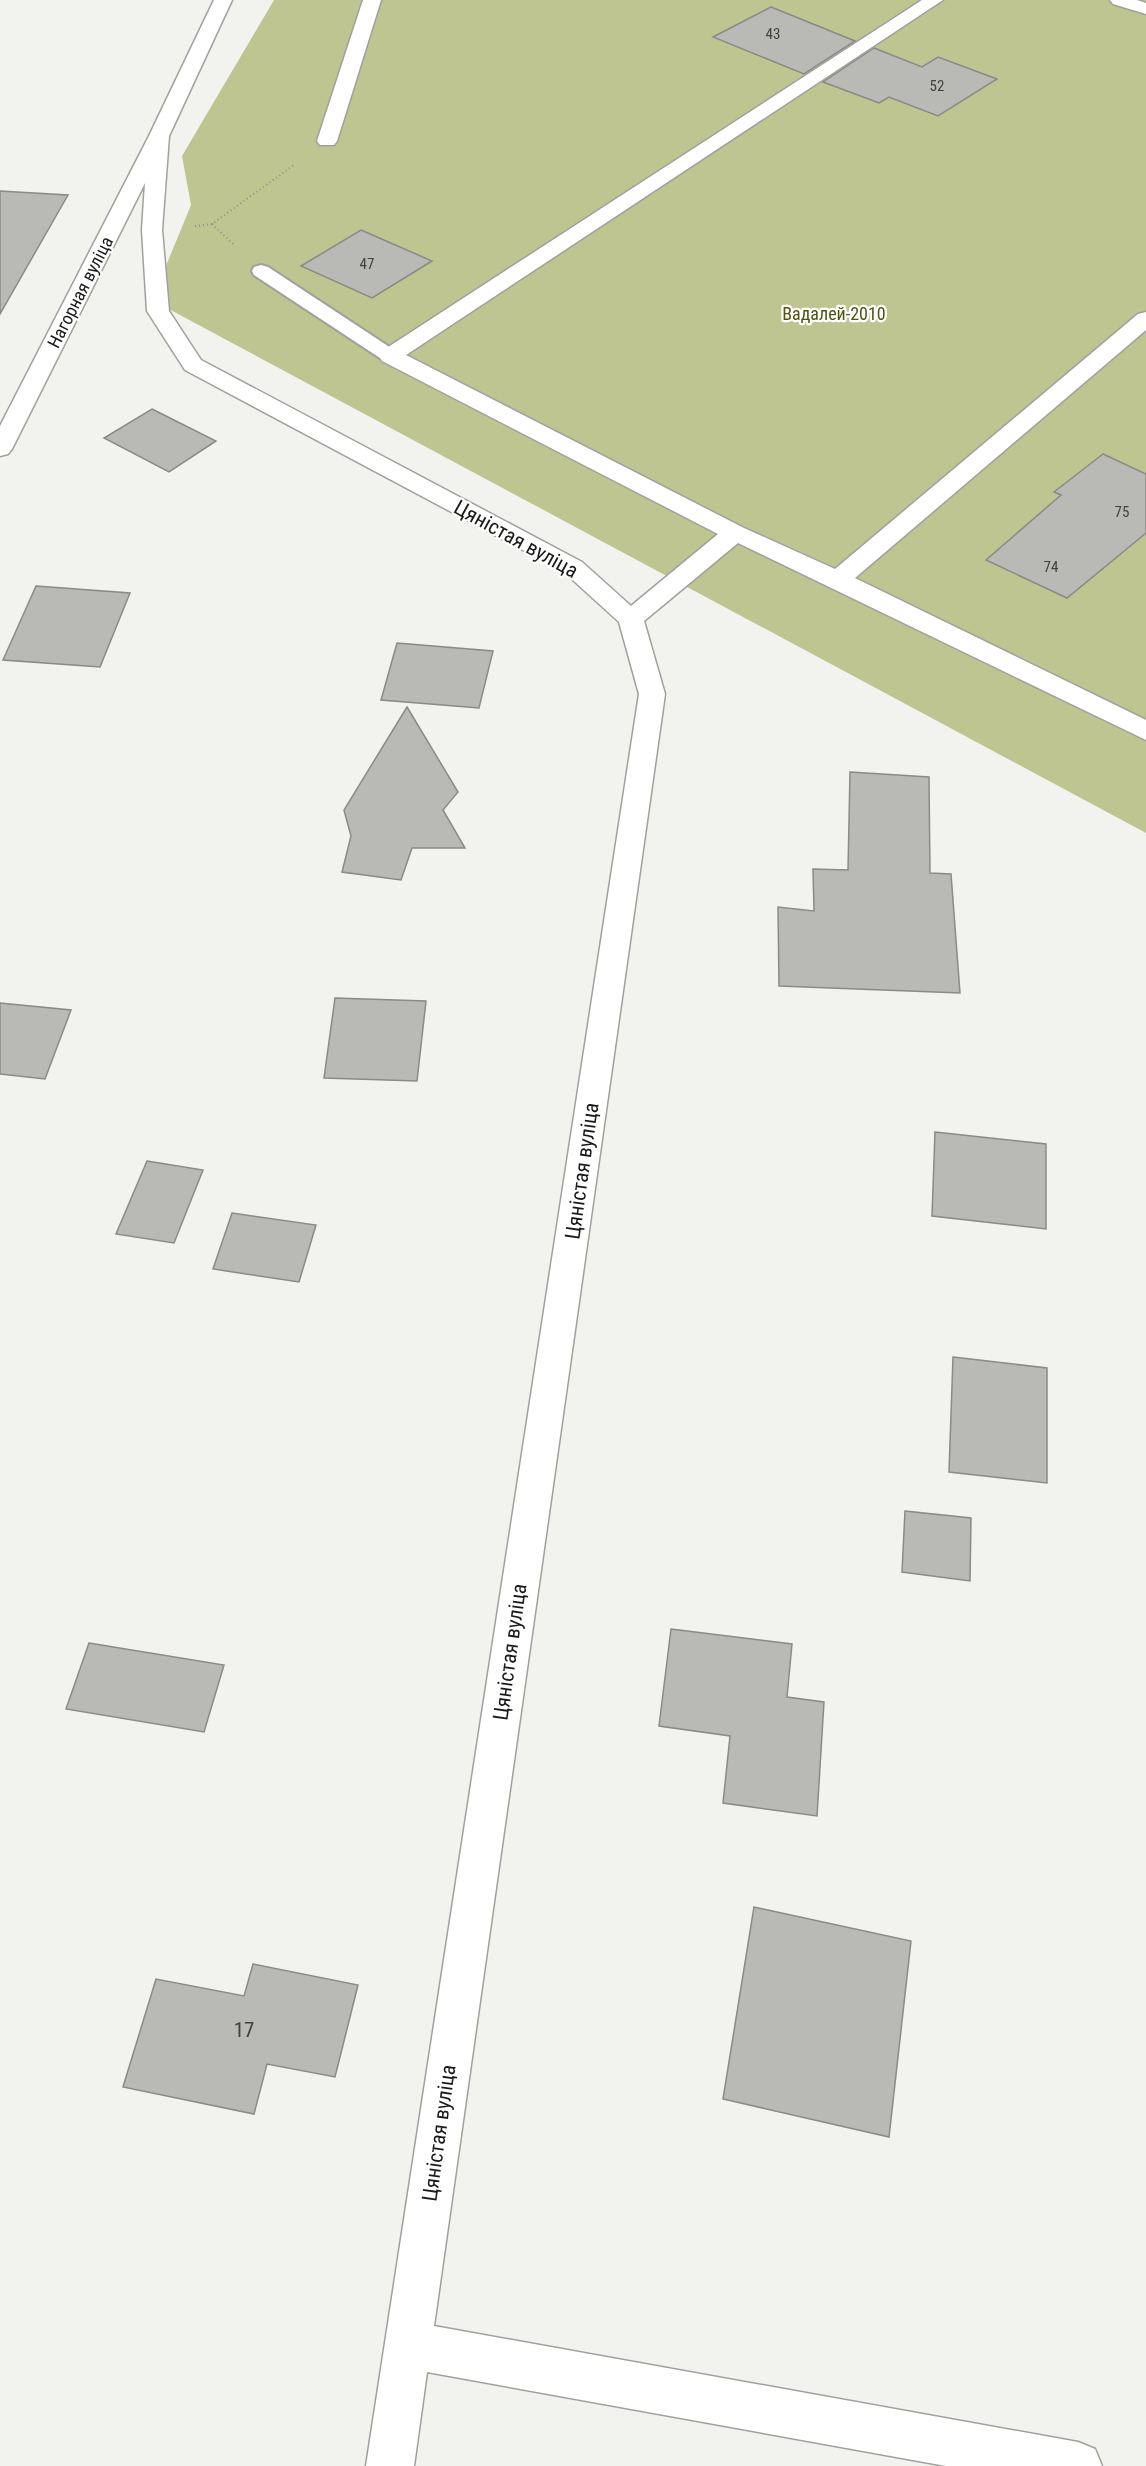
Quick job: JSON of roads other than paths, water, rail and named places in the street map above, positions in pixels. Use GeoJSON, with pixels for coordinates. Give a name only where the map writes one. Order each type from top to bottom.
{"type":"FeatureCollection","features":[{"type":"Feature","properties":{"kind":"street","name":"Нагорная вуліца"},"geometry":{"type":"LineString","coordinates":[[0,448],[159,136],[223,0]]}},
{"type":"Feature","properties":{"kind":"street"},"geometry":{"type":"LineString","coordinates":[[327,141],[372,0]]}},
{"type":"Feature","properties":{"kind":"street"},"geometry":{"type":"LineString","coordinates":[[934,0],[390,356],[735,533],[838,580],[1146,732]]}},
{"type":"Feature","properties":{"kind":"street"},"geometry":{"type":"LineString","coordinates":[[1119,0],[1146,9]]}},
{"type":"Feature","properties":{"kind":"street","name":"Цяністая вуліца"},"geometry":{"type":"LineString","coordinates":[[159,136],[152,230],[158,311],[193,365],[573,567],[631,619],[652,694],[390,2466]]}},
{"type":"Feature","properties":{"kind":"street"},"geometry":{"type":"LineString","coordinates":[[838,580],[1146,319]]}},
{"type":"Feature","properties":{"kind":"street"},"geometry":{"type":"LineString","coordinates":[[631,619],[735,533]]}},
{"type":"Feature","properties":{"kind":"street"},"geometry":{"type":"LineString","coordinates":[[408,2346],[1078,2466]]}},
{"type":"Feature","properties":{"kind":"lane"},"geometry":{"type":"LineString","coordinates":[[261,271],[390,356]]}},
{"type":"Feature","properties":{"kind":"park label","name":"Вадалей-2010"},"geometry":{"type":"Point","coordinates":[834,313]}}]}
